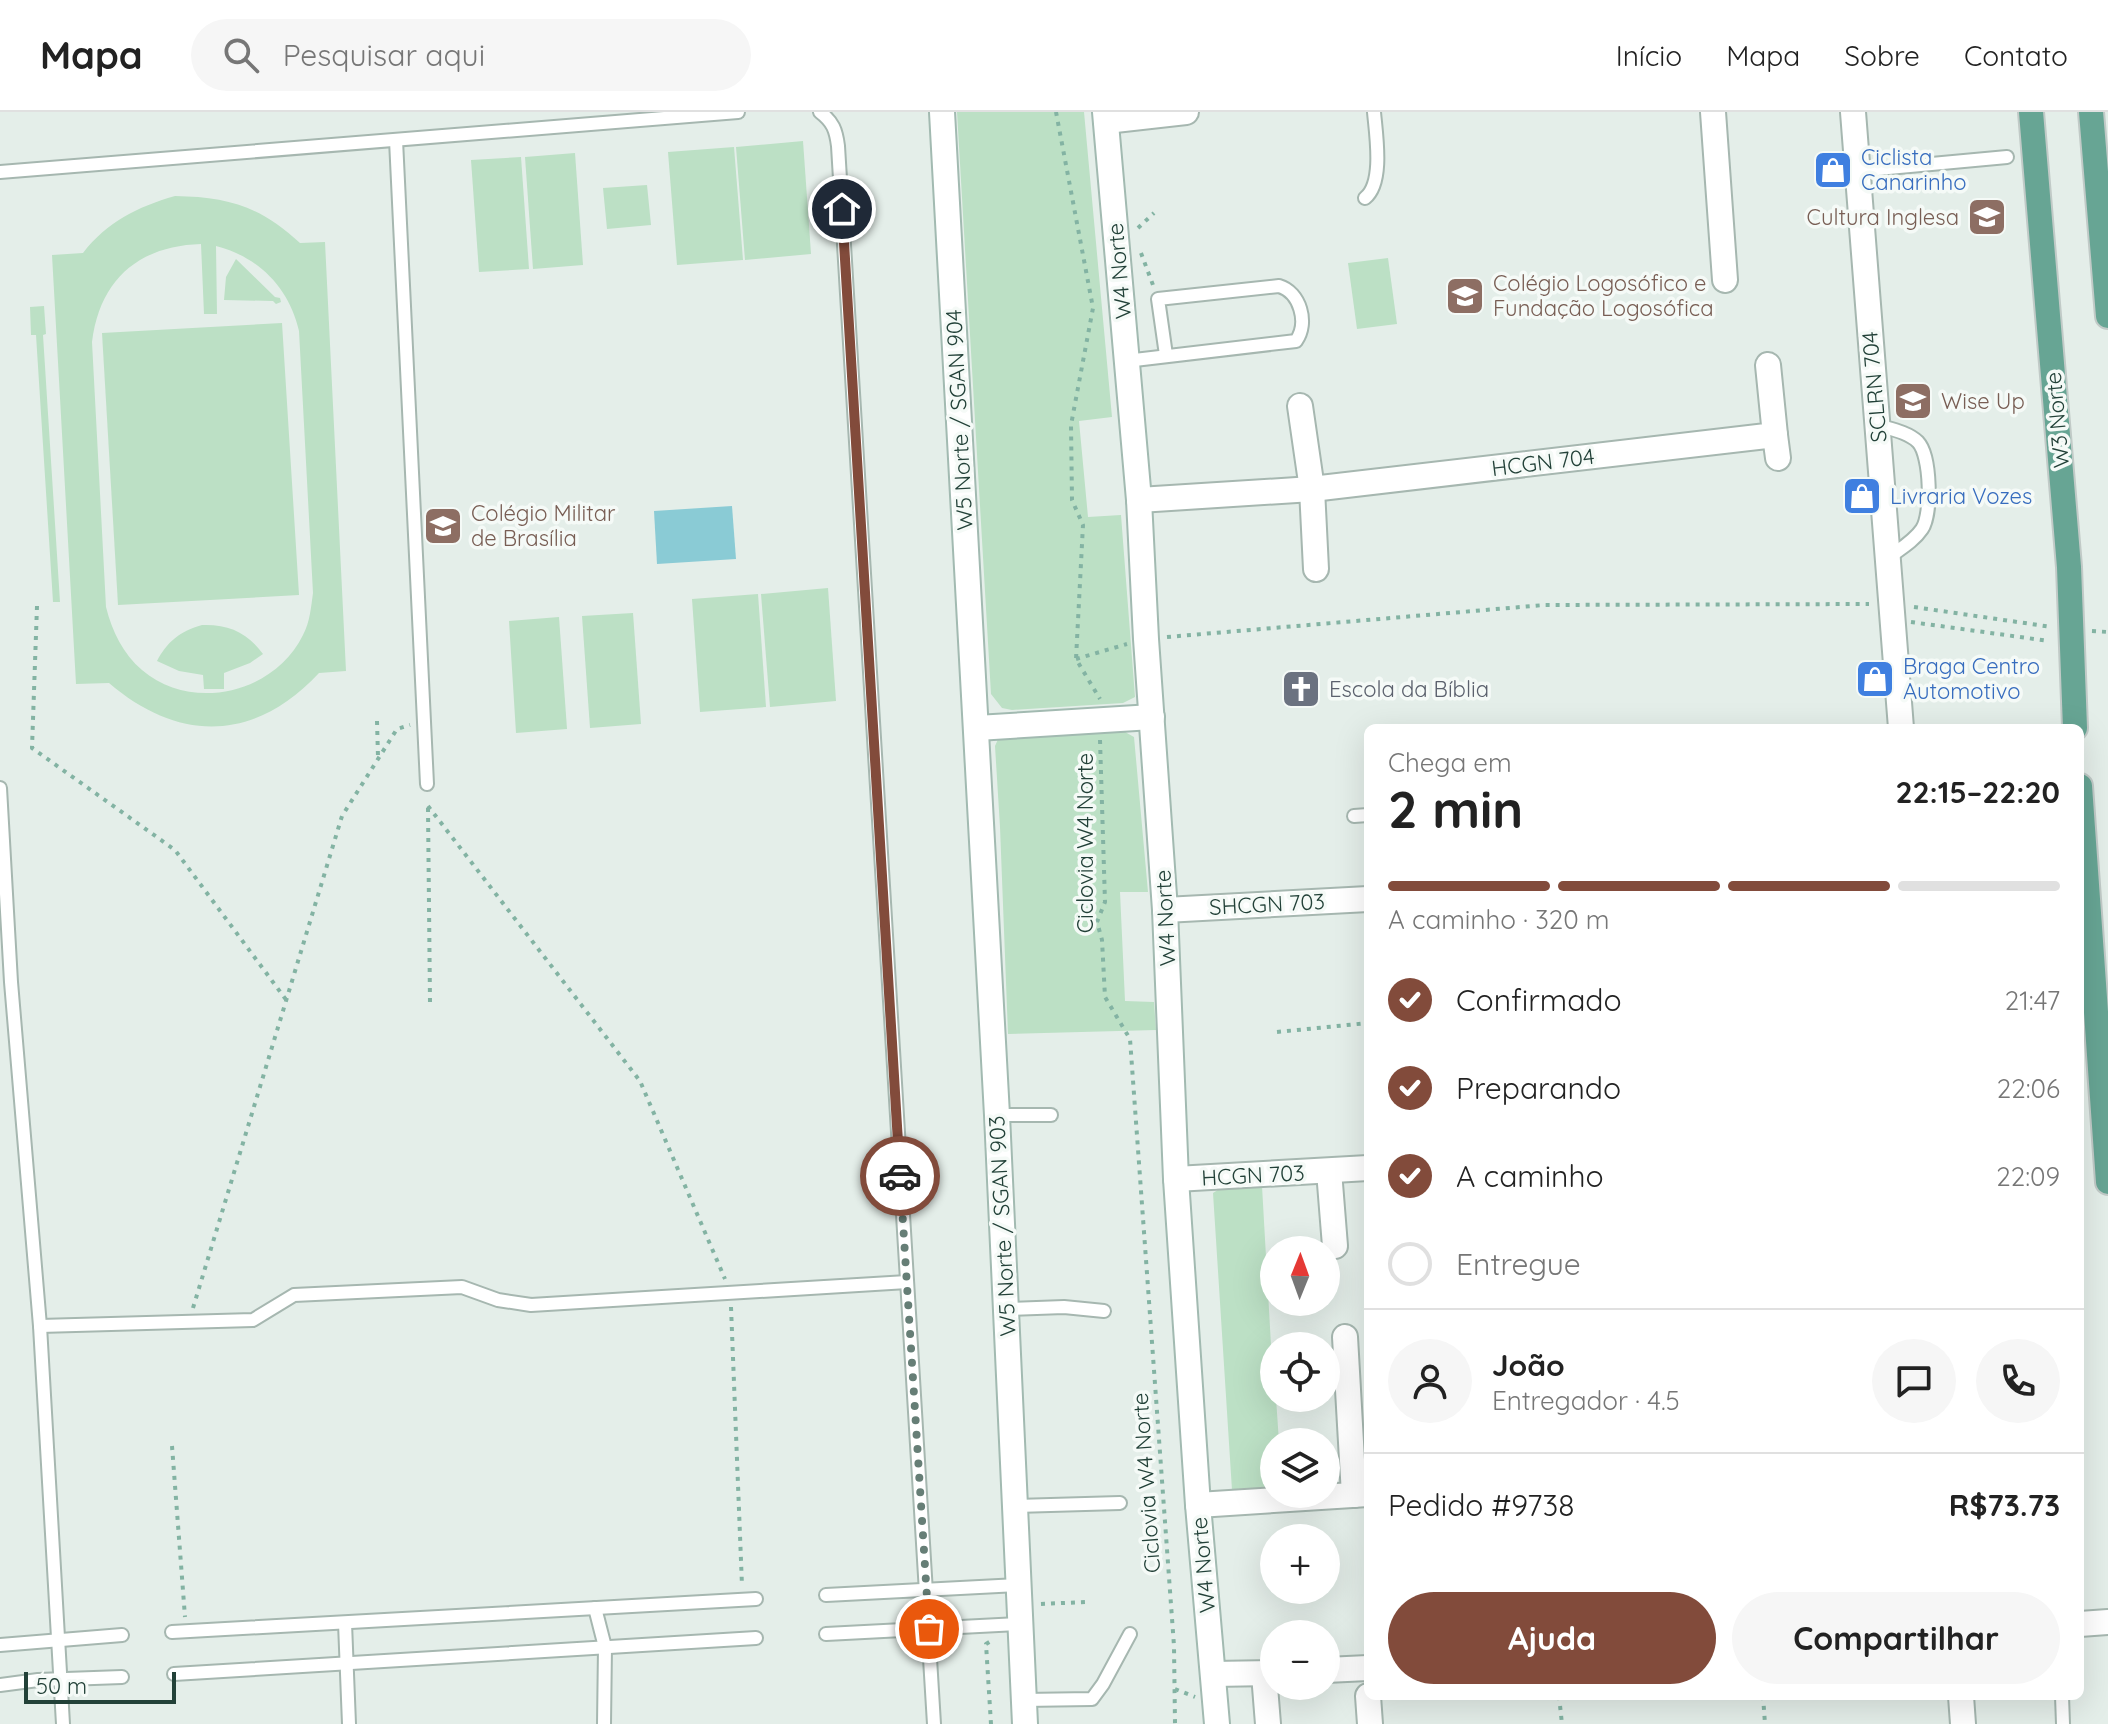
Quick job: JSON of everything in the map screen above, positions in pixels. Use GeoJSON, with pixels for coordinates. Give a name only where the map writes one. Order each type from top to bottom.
{"type":"FeatureCollection","features":[{"type":"Feature","properties":{"kind":"main road","name":"W5 Norte / SGAN 904"},"geometry":{"type":"LineString","coordinates":[[942,112],[977,728]]}},
{"type":"Feature","properties":{"kind":"main road"},"geometry":{"type":"LineString","coordinates":[[1105,116],[1186,112]]}},
{"type":"Feature","properties":{"kind":"main road"},"geometry":{"type":"LineString","coordinates":[[1713,112],[1725,280]]}},
{"type":"Feature","properties":{"kind":"main road","name":"SCLRN 704"},"geometry":{"type":"LineString","coordinates":[[1853,112],[1900,719]]}},
{"type":"Feature","properties":{"kind":"main road","name":"W3 Norte"},"geometry":{"type":"LineString","coordinates":[[2031,112],[2069,567],[2075,724]]}},
{"type":"Feature","properties":{"kind":"main road"},"geometry":{"type":"LineString","coordinates":[[2091,112],[2105,242],[2108,316]]}},
{"type":"Feature","properties":{"kind":"main road","name":"W4 Norte"},"geometry":{"type":"LineString","coordinates":[[1105,116],[1139,500],[1165,910],[1176,1179],[1198,1505],[1217,1724]]}},
{"type":"Feature","properties":{"kind":"main road","name":"HCGN 704"},"geometry":{"type":"LineString","coordinates":[[1139,500],[1312,489],[1776,446],[1768,365]]}},
{"type":"Feature","properties":{"kind":"main road"},"geometry":{"type":"LineString","coordinates":[[1300,406],[1312,489],[1316,569]]}},
{"type":"Feature","properties":{"kind":"main road"},"geometry":{"type":"LineString","coordinates":[[977,728],[1152,717]]}},
{"type":"Feature","properties":{"kind":"main road","name":"W5 Norte / SGAN 903"},"geometry":{"type":"LineString","coordinates":[[977,728],[1024,1712]]}},
{"type":"Feature","properties":{"kind":"main road"},"geometry":{"type":"LineString","coordinates":[[2084,843],[2108,1182]]}},
{"type":"Feature","properties":{"kind":"main road","name":"SHCGN 703"},"geometry":{"type":"LineString","coordinates":[[1165,910],[1364,899]]}},
{"type":"Feature","properties":{"kind":"main road","name":"HCGN 703"},"geometry":{"type":"LineString","coordinates":[[1176,1179],[1364,1168]]}},
{"type":"Feature","properties":{"kind":"main road","name":"HCGN 703"},"geometry":{"type":"LineString","coordinates":[[1329,1171],[1334,1236]]}},
{"type":"Feature","properties":{"kind":"main road"},"geometry":{"type":"LineString","coordinates":[[1198,1505],[1361,1494],[1345,1337]]}},
{"type":"Feature","properties":{"kind":"main road"},"geometry":{"type":"LineString","coordinates":[[2084,1624],[2108,1622]]}},
{"type":"Feature","properties":{"kind":"main road"},"geometry":{"type":"LineString","coordinates":[[1340,1669],[1364,1668]]}},
{"type":"Feature","properties":{"kind":"main road"},"geometry":{"type":"LineString","coordinates":[[1213,1674],[1260,1673]]}},
{"type":"Feature","properties":{"kind":"main road"},"geometry":{"type":"LineString","coordinates":[[1268,1700],[1268,1724]]}},
{"type":"Feature","properties":{"kind":"main road"},"geometry":{"type":"LineString","coordinates":[[1368,1700],[1370,1724]]}},
{"type":"Feature","properties":{"kind":"main road"},"geometry":{"type":"LineString","coordinates":[[1961,1700],[1963,1724]]}},
{"type":"Feature","properties":{"kind":"lane"},"geometry":{"type":"LineString","coordinates":[[0,172],[738,112]]}},
{"type":"Feature","properties":{"kind":"lane"},"geometry":{"type":"LineString","coordinates":[[820,112],[836,129],[838,146],[934,1724]]}},
{"type":"Feature","properties":{"kind":"lane"},"geometry":{"type":"LineString","coordinates":[[1365,198],[1373,190],[1377,151],[1374,112]]}},
{"type":"Feature","properties":{"kind":"lane"},"geometry":{"type":"LineString","coordinates":[[396,140],[427,784]]}},
{"type":"Feature","properties":{"kind":"lane"},"geometry":{"type":"LineString","coordinates":[[1856,171],[2007,157]]}},
{"type":"Feature","properties":{"kind":"lane"},"geometry":{"type":"LineString","coordinates":[[1126,361],[1296,341],[1301,328],[1298,300],[1288,288],[1279,286],[1158,299],[1166,355]]}},
{"type":"Feature","properties":{"kind":"lane"},"geometry":{"type":"LineString","coordinates":[[1877,425],[1916,440],[1922,447],[1929,494],[1928,519],[1923,528],[1888,558]]}},
{"type":"Feature","properties":{"kind":"lane"},"geometry":{"type":"LineString","coordinates":[[0,788],[11,982],[40,1326],[63,1724]]}},
{"type":"Feature","properties":{"kind":"lane"},"geometry":{"type":"LineString","coordinates":[[1354,816],[1364,815]]}},
{"type":"Feature","properties":{"kind":"lane"},"geometry":{"type":"LineString","coordinates":[[997,1115],[1051,1115]]}},
{"type":"Feature","properties":{"kind":"lane"},"geometry":{"type":"LineString","coordinates":[[40,1326],[253,1320],[294,1295],[462,1287],[498,1300],[531,1305],[907,1282]]}},
{"type":"Feature","properties":{"kind":"lane"},"geometry":{"type":"LineString","coordinates":[[1006,1309],[1064,1307],[1104,1311]]}},
{"type":"Feature","properties":{"kind":"lane"},"geometry":{"type":"LineString","coordinates":[[1014,1506],[1120,1503]]}},
{"type":"Feature","properties":{"kind":"lane"},"geometry":{"type":"LineString","coordinates":[[826,1595],[925,1590],[1019,1605]]}},
{"type":"Feature","properties":{"kind":"lane"},"geometry":{"type":"LineString","coordinates":[[179,1632],[749,1600]]}},
{"type":"Feature","properties":{"kind":"lane"},"geometry":{"type":"LineString","coordinates":[[826,1634],[929,1629],[1019,1605]]}},
{"type":"Feature","properties":{"kind":"lane"},"geometry":{"type":"LineString","coordinates":[[595,1608],[605,1647],[604,1724]]}},
{"type":"Feature","properties":{"kind":"lane"},"geometry":{"type":"LineString","coordinates":[[345,1623],[349,1724]]}},
{"type":"Feature","properties":{"kind":"lane"},"geometry":{"type":"LineString","coordinates":[[1024,1712],[1092,1699],[1130,1634]]}},
{"type":"Feature","properties":{"kind":"lane"},"geometry":{"type":"LineString","coordinates":[[0,1645],[122,1635]]}},
{"type":"Feature","properties":{"kind":"lane"},"geometry":{"type":"LineString","coordinates":[[174,1674],[756,1638]]}},
{"type":"Feature","properties":{"kind":"lane"},"geometry":{"type":"LineString","coordinates":[[0,1685],[122,1677]]}},
{"type":"Feature","properties":{"kind":"lane"},"geometry":{"type":"LineString","coordinates":[[2062,1700],[2063,1724]]}},
{"type":"Feature","properties":{"kind":"path"},"geometry":{"type":"LineString","coordinates":[[1056,112],[1093,308],[1071,425],[1072,500],[1083,525],[1076,659],[1146,639],[1544,605],[1893,612],[2071,637],[2108,632]]}},
{"type":"Feature","properties":{"kind":"path"},"geometry":{"type":"LineString","coordinates":[[1137,237],[1138,228],[1154,213]]}},
{"type":"Feature","properties":{"kind":"path"},"geometry":{"type":"LineString","coordinates":[[1139,248],[1158,299]]}},
{"type":"Feature","properties":{"kind":"path"},"geometry":{"type":"LineString","coordinates":[[37,606],[32,748],[175,850],[287,1001]]}},
{"type":"Feature","properties":{"kind":"path"},"geometry":{"type":"LineString","coordinates":[[1893,612],[2071,637]]}},
{"type":"Feature","properties":{"kind":"path","name":"Ciclovia W4 Norte"},"geometry":{"type":"LineString","coordinates":[[1076,659],[1100,698],[1105,902],[1097,922],[1102,940],[1105,997],[1130,1039],[1174,1646],[1175,1724]]}},
{"type":"Feature","properties":{"kind":"path"},"geometry":{"type":"LineString","coordinates":[[188,1322],[342,816],[397,729],[424,720]]}},
{"type":"Feature","properties":{"kind":"path"},"geometry":{"type":"LineString","coordinates":[[377,721],[378,759]]}},
{"type":"Feature","properties":{"kind":"path"},"geometry":{"type":"LineString","coordinates":[[427,784],[430,1002]]}},
{"type":"Feature","properties":{"kind":"path"},"geometry":{"type":"LineString","coordinates":[[428,806],[640,1081],[731,1293],[749,1600]]}},
{"type":"Feature","properties":{"kind":"path"},"geometry":{"type":"LineString","coordinates":[[1277,1032],[1364,1023]]}},
{"type":"Feature","properties":{"kind":"path"},"geometry":{"type":"LineString","coordinates":[[172,1446],[179,1632]]}},
{"type":"Feature","properties":{"kind":"path"},"geometry":{"type":"LineString","coordinates":[[991,1724],[986,1644],[1019,1605],[1085,1602]]}},
{"type":"Feature","properties":{"kind":"path"},"geometry":{"type":"LineString","coordinates":[[1559,1700],[1562,1724]]}},
{"type":"Feature","properties":{"kind":"path"},"geometry":{"type":"LineString","coordinates":[[1763,1700],[1765,1724]]}},
{"type":"Feature","properties":{"kind":"green space"},"geometry":{"type":"Polygon","coordinates":[[[957,112],[1084,112],[1112,417],[1079,421],[1088,517],[1121,515],[1135,697],[1123,703],[1012,710],[1002,708],[991,694],[957,112]]]}},
{"type":"Feature","properties":{"kind":"green space"},"geometry":{"type":"Polygon","coordinates":[[[803,141],[811,254],[745,260],[736,147],[803,141]]]}},
{"type":"Feature","properties":{"kind":"green space"},"geometry":{"type":"Polygon","coordinates":[[[734,147],[743,260],[677,265],[668,152],[734,147]]]}},
{"type":"Feature","properties":{"kind":"green space"},"geometry":{"type":"Polygon","coordinates":[[[575,153],[583,265],[533,269],[525,157],[575,153]]]}},
{"type":"Feature","properties":{"kind":"green space"},"geometry":{"type":"Polygon","coordinates":[[[521,157],[529,269],[479,272],[471,160],[521,157]]]}},
{"type":"Feature","properties":{"kind":"green space"},"geometry":{"type":"Polygon","coordinates":[[[647,185],[651,225],[607,229],[603,188],[647,185]]]}},
{"type":"Feature","properties":{"kind":"green space"},"geometry":{"type":"Polygon","coordinates":[[[175,196],[227,202],[257,212],[300,243],[325,242],[346,671],[319,673],[294,696],[269,712],[243,722],[216,726],[189,724],[162,716],[135,703],[109,683],[76,684],[52,255],[83,253],[113,224],[175,196]],[[201,244],[159,251],[126,270],[114,284],[96,320],[92,342],[108,616],[124,649],[142,670],[162,683],[184,691],[208,693],[253,683],[273,671],[290,655],[305,630],[313,593],[299,331],[294,315],[280,288],[259,266],[216,246],[217,314],[204,314],[201,244]]]}},
{"type":"Feature","properties":{"kind":"green space"},"geometry":{"type":"Polygon","coordinates":[[[1388,258],[1397,324],[1357,329],[1348,263],[1388,258]]]}},
{"type":"Feature","properties":{"kind":"green space"},"geometry":{"type":"Polygon","coordinates":[[[236,259],[281,302],[224,300],[226,277],[236,259]]]}},
{"type":"Feature","properties":{"kind":"green space"},"geometry":{"type":"Polygon","coordinates":[[[44,306],[46,334],[43,335],[60,602],[53,602],[36,335],[31,335],[30,307],[44,306]]]}},
{"type":"Feature","properties":{"kind":"green space"},"geometry":{"type":"Polygon","coordinates":[[[282,323],[299,595],[118,605],[102,333],[282,323]]]}},
{"type":"Feature","properties":{"kind":"green space"},"geometry":{"type":"Polygon","coordinates":[[[828,588],[836,701],[770,707],[761,594],[828,588]]]}},
{"type":"Feature","properties":{"kind":"green space"},"geometry":{"type":"Polygon","coordinates":[[[758,594],[766,707],[700,712],[692,599],[758,594]]]}},
{"type":"Feature","properties":{"kind":"green space"},"geometry":{"type":"Polygon","coordinates":[[[633,613],[641,724],[590,728],[582,616],[633,613]]]}},
{"type":"Feature","properties":{"kind":"green space"},"geometry":{"type":"Polygon","coordinates":[[[559,617],[567,729],[516,733],[509,621],[559,617]]]}},
{"type":"Feature","properties":{"kind":"green space"},"geometry":{"type":"Polygon","coordinates":[[[202,625],[236,631],[263,654],[224,673],[224,689],[204,689],[203,675],[179,671],[157,661],[175,638],[202,625]]]}},
{"type":"Feature","properties":{"kind":"green space"},"geometry":{"type":"Polygon","coordinates":[[[1118,728],[1134,737],[1148,892],[1120,892],[1125,1001],[1154,1002],[1156,1030],[1008,1034],[995,746],[999,737],[1118,728]]]}},
{"type":"Feature","properties":{"kind":"green space"},"geometry":{"type":"Polygon","coordinates":[[[1262,1186],[1265,1236],[1260,1236],[1260,1316],[1269,1316],[1270,1332],[1260,1332],[1260,1412],[1277,1412],[1278,1428],[1260,1428],[1260,1489],[1232,1490],[1213,1193],[1221,1188],[1262,1186]]]}},
{"type":"Feature","properties":{"kind":"water"},"geometry":{"type":"Polygon","coordinates":[[[732,506],[736,559],[657,564],[654,511],[732,506]]]}},
{"type":"Feature","properties":{"kind":"way so far"},"geometry":{"type":"LineString","coordinates":[[900,1176],[929,1629]]}},
{"type":"Feature","properties":{"kind":"place","name":"Ciclista Canarinho"},"geometry":{"type":"Point","coordinates":[1833,170]}},
{"type":"Feature","properties":{"kind":"place","name":"Cultura Inglesa"},"geometry":{"type":"Point","coordinates":[1987,217]}},
{"type":"Feature","properties":{"kind":"place","name":"Colégio Logosófico e Fundação Logosófica"},"geometry":{"type":"Point","coordinates":[1465,296]}},
{"type":"Feature","properties":{"kind":"place","name":"Wise Up"},"geometry":{"type":"Point","coordinates":[1913,401]}},
{"type":"Feature","properties":{"kind":"place","name":"Livraria Vozes"},"geometry":{"type":"Point","coordinates":[1862,496]}},
{"type":"Feature","properties":{"kind":"place","name":"Colégio Militar de Brasília"},"geometry":{"type":"Point","coordinates":[443,526]}},
{"type":"Feature","properties":{"kind":"place","name":"Braga Centro Automotivo"},"geometry":{"type":"Point","coordinates":[1875,679]}},
{"type":"Feature","properties":{"kind":"place","name":"Escola da Bíblia"},"geometry":{"type":"Point","coordinates":[1301,689]}},
{"type":"Feature","properties":{"kind":"route"},"geometry":{"type":"LineString","coordinates":[[842,209],[900,1176]]}}]}
